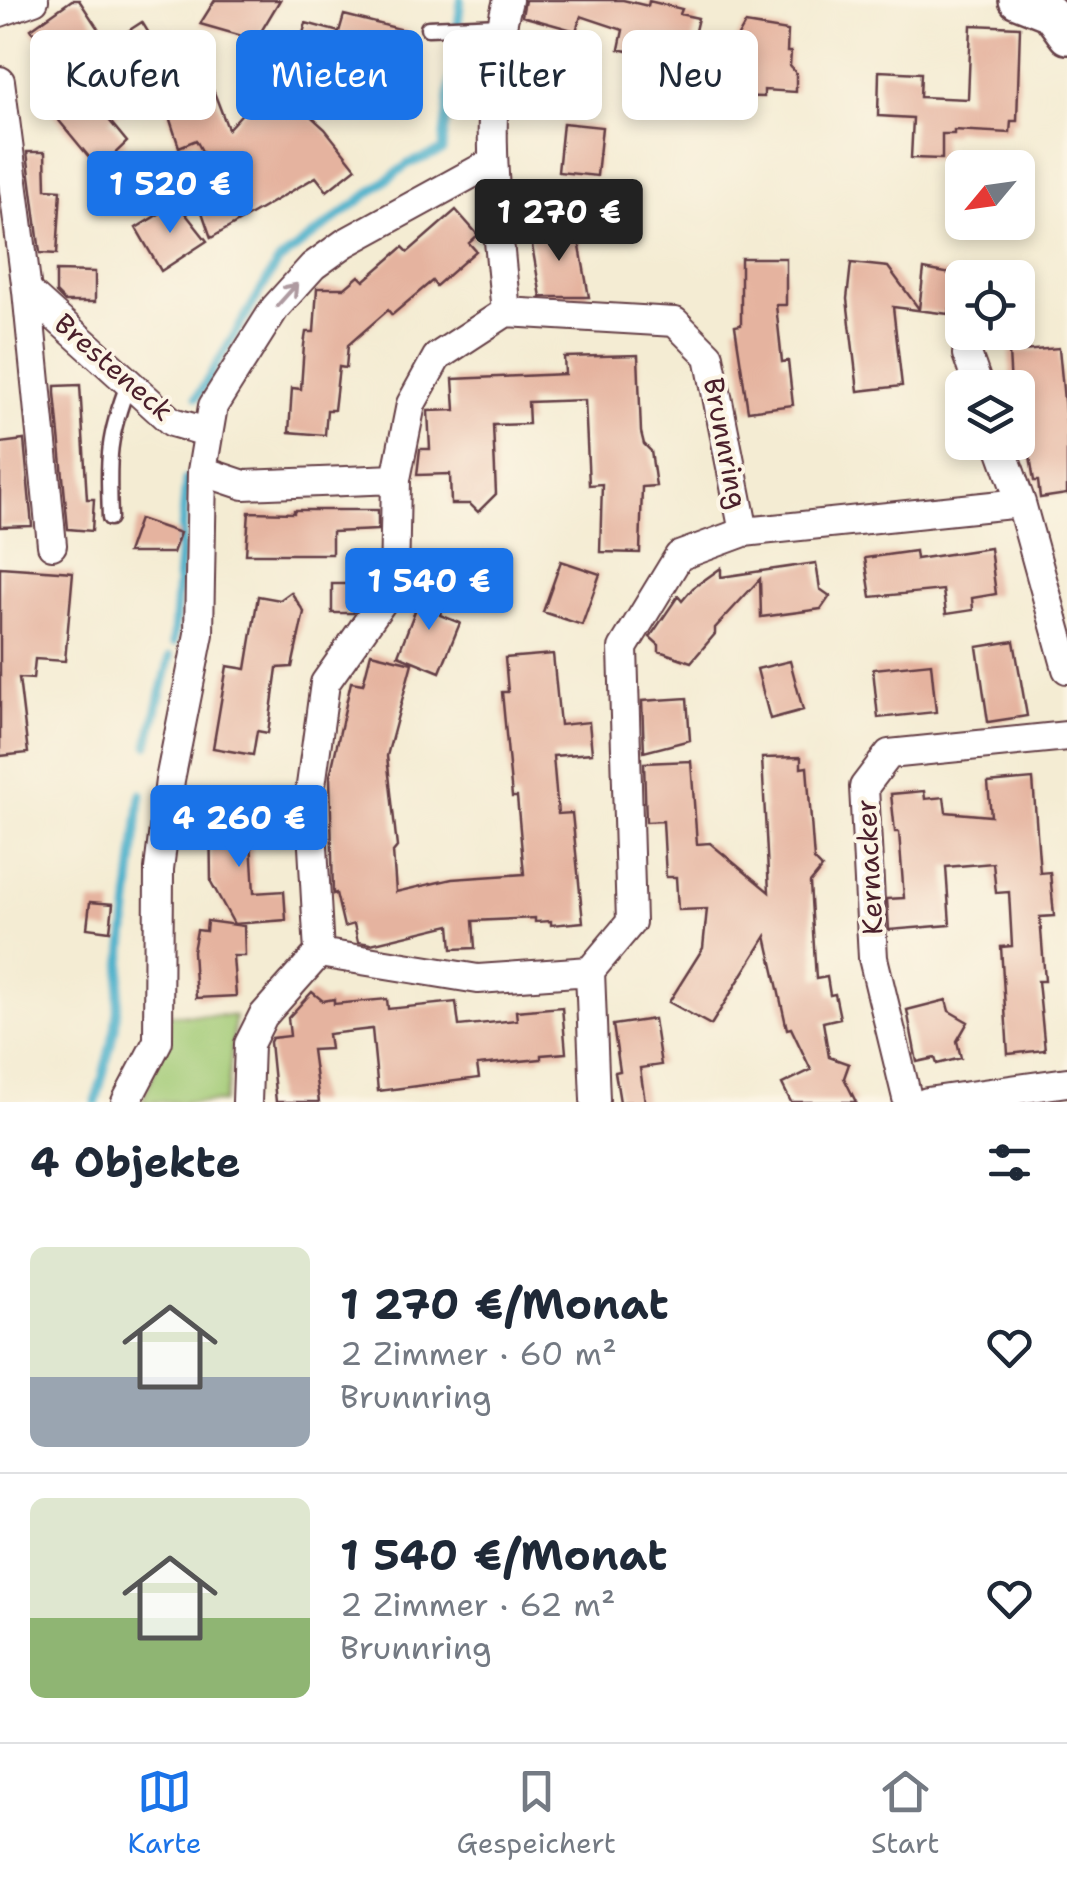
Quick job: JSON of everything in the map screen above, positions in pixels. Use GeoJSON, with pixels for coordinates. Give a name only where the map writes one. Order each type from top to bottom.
{"type":"FeatureCollection","features":[{"type":"Feature","properties":{"kind":"street"},"geometry":{"type":"LineString","coordinates":[[0,12],[34,0]]}},
{"type":"Feature","properties":{"kind":"street"},"geometry":{"type":"LineString","coordinates":[[1016,0],[1050,13],[1067,36]]}},
{"type":"Feature","properties":{"kind":"street"},"geometry":{"type":"LineString","coordinates":[[247,1102],[250,1044],[262,1016],[319,954],[310,793],[326,682],[394,585],[396,479],[410,404],[436,357],[506,312],[491,163],[504,12]]}},
{"type":"Feature","properties":{"kind":"street","name":"Bresteneck"},"geometry":{"type":"LineString","coordinates":[[0,82],[27,291],[52,545]]}},
{"type":"Feature","properties":{"kind":"street"},"geometry":{"type":"LineString","coordinates":[[126,1102],[158,1041],[158,869],[170,780],[199,634],[202,472],[213,406],[275,308],[313,266],[345,243],[491,163]]}},
{"type":"Feature","properties":{"kind":"street","name":"Bresteneck"},"geometry":{"type":"LineString","coordinates":[[27,291],[172,422],[207,432]]}},
{"type":"Feature","properties":{"kind":"street","name":"Brunnring"},"geometry":{"type":"LineString","coordinates":[[506,312],[675,322],[710,356],[744,532],[679,556],[623,648],[631,922],[590,971]]}},
{"type":"Feature","properties":{"kind":"street"},"geometry":{"type":"LineString","coordinates":[[966,354],[972,370]]}},
{"type":"Feature","properties":{"kind":"street"},"geometry":{"type":"LineString","coordinates":[[1006,460],[1067,669]]}},
{"type":"Feature","properties":{"kind":"street"},"geometry":{"type":"LineString","coordinates":[[202,472],[244,485],[396,479]]}},
{"type":"Feature","properties":{"kind":"street"},"geometry":{"type":"LineString","coordinates":[[744,532],[1021,502]]}},
{"type":"Feature","properties":{"kind":"street","name":"Kernacker"},"geometry":{"type":"LineString","coordinates":[[908,1102],[873,958],[864,787],[889,754],[1067,736]]}},
{"type":"Feature","properties":{"kind":"street"},"geometry":{"type":"LineString","coordinates":[[319,954],[478,979],[590,971],[596,1100]]}},
{"type":"Feature","properties":{"kind":"street"},"geometry":{"type":"LineString","coordinates":[[927,1102],[1067,1082]]}},
{"type":"Feature","properties":{"kind":"lane"},"geometry":{"type":"LineString","coordinates":[[433,28],[468,25],[504,12]]}},
{"type":"Feature","properties":{"kind":"lane"},"geometry":{"type":"LineString","coordinates":[[110,518],[108,454],[112,426],[129,382]]}},
{"type":"Feature","properties":{"kind":"green space"},"geometry":{"type":"Polygon","coordinates":[[[164,1014],[235,1016],[223,1102],[142,1102],[163,1050],[164,1014]]]}},
{"type":"Feature","properties":{"kind":"building"},"geometry":{"type":"Polygon","coordinates":[[[72,0],[79,0],[99,30],[32,30],[72,0]]]}},
{"type":"Feature","properties":{"kind":"building"},"geometry":{"type":"Polygon","coordinates":[[[215,0],[280,0],[262,30],[236,30],[236,34],[200,24],[215,0]]]}},
{"type":"Feature","properties":{"kind":"building"},"geometry":{"type":"Polygon","coordinates":[[[525,0],[623,0],[648,6],[649,1],[682,9],[680,14],[698,18],[695,30],[623,30],[581,16],[576,30],[572,30],[522,16],[525,0]]]}},
{"type":"Feature","properties":{"kind":"building"},"geometry":{"type":"Polygon","coordinates":[[[344,15],[404,30],[340,30],[344,15]]]}},
{"type":"Feature","properties":{"kind":"building"},"geometry":{"type":"Polygon","coordinates":[[[142,22],[147,30],[130,30],[142,22]]]}},
{"type":"Feature","properties":{"kind":"building"},"geometry":{"type":"Polygon","coordinates":[[[306,23],[332,30],[304,30],[306,23]]]}},
{"type":"Feature","properties":{"kind":"building"},"geometry":{"type":"Polygon","coordinates":[[[745,24],[788,31],[787,52],[791,52],[790,66],[796,73],[796,92],[764,90],[764,97],[758,97],[758,30],[742,30],[745,24]]]}},
{"type":"Feature","properties":{"kind":"building"},"geometry":{"type":"Polygon","coordinates":[[[971,25],[1020,27],[1017,121],[1011,121],[1010,133],[954,130],[954,134],[942,134],[942,159],[911,158],[913,118],[878,116],[879,71],[921,73],[920,97],[968,99],[971,25]]]}},
{"type":"Feature","properties":{"kind":"building"},"geometry":{"type":"Polygon","coordinates":[[[216,98],[228,129],[236,120],[315,120],[356,168],[327,191],[316,177],[211,238],[195,192],[216,177],[196,140],[179,147],[170,120],[216,120],[216,98]]]}},
{"type":"Feature","properties":{"kind":"building"},"geometry":{"type":"Polygon","coordinates":[[[59,120],[109,120],[127,142],[99,169],[59,120]]]}},
{"type":"Feature","properties":{"kind":"building"},"geometry":{"type":"Polygon","coordinates":[[[563,123],[602,127],[597,176],[558,172],[563,123]]]}},
{"type":"Feature","properties":{"kind":"building"},"geometry":{"type":"Polygon","coordinates":[[[27,152],[45,152],[46,189],[61,190],[57,254],[40,253],[27,152]]]}},
{"type":"Feature","properties":{"kind":"building"},"geometry":{"type":"Polygon","coordinates":[[[177,203],[207,241],[161,271],[136,228],[177,203]]]}},
{"type":"Feature","properties":{"kind":"building"},"geometry":{"type":"Polygon","coordinates":[[[456,210],[478,235],[469,243],[476,251],[436,286],[432,281],[392,315],[388,310],[348,345],[346,368],[339,367],[334,410],[327,410],[325,435],[289,432],[292,388],[301,389],[306,332],[314,332],[317,288],[345,288],[359,276],[364,281],[403,247],[408,252],[456,210]]]}},
{"type":"Feature","properties":{"kind":"building"},"geometry":{"type":"Polygon","coordinates":[[[572,226],[574,238],[579,241],[589,297],[541,297],[530,234],[572,226]]]}},
{"type":"Feature","properties":{"kind":"building"},"geometry":{"type":"Polygon","coordinates":[[[741,258],[786,258],[786,305],[776,305],[782,362],[788,361],[793,405],[748,411],[735,326],[741,325],[741,258]]]}},
{"type":"Feature","properties":{"kind":"building"},"geometry":{"type":"Polygon","coordinates":[[[851,263],[888,267],[919,309],[924,269],[945,273],[945,314],[893,307],[902,386],[858,391],[847,299],[851,263]]]}},
{"type":"Feature","properties":{"kind":"building"},"geometry":{"type":"Polygon","coordinates":[[[56,271],[95,272],[95,302],[65,302],[56,293],[56,271]]]}},
{"type":"Feature","properties":{"kind":"building"},"geometry":{"type":"Polygon","coordinates":[[[1059,348],[1067,432],[1067,494],[1040,498],[1031,460],[1035,460],[1035,370],[1010,370],[1009,352],[1059,348]]]}},
{"type":"Feature","properties":{"kind":"building"},"geometry":{"type":"Polygon","coordinates":[[[638,355],[641,432],[651,451],[656,486],[642,487],[640,553],[600,552],[602,484],[589,485],[585,400],[528,402],[529,424],[493,425],[496,494],[478,512],[470,504],[451,504],[450,474],[417,475],[420,449],[430,449],[428,411],[455,410],[453,379],[565,374],[564,357],[638,355]]]}},
{"type":"Feature","properties":{"kind":"building"},"geometry":{"type":"Polygon","coordinates":[[[80,385],[87,499],[94,499],[92,531],[68,529],[55,393],[55,386],[80,385]]]}},
{"type":"Feature","properties":{"kind":"building"},"geometry":{"type":"Polygon","coordinates":[[[24,440],[32,526],[0,527],[0,443],[24,440]]]}},
{"type":"Feature","properties":{"kind":"building"},"geometry":{"type":"Polygon","coordinates":[[[378,510],[378,530],[332,532],[332,554],[246,554],[249,512],[378,510]]]}},
{"type":"Feature","properties":{"kind":"building"},"geometry":{"type":"Polygon","coordinates":[[[139,519],[180,533],[173,553],[127,553],[139,519]]]}},
{"type":"Feature","properties":{"kind":"building"},"geometry":{"type":"Polygon","coordinates":[[[990,548],[996,594],[972,598],[973,610],[946,614],[943,590],[871,597],[865,558],[915,551],[916,559],[990,548]]]}},
{"type":"Feature","properties":{"kind":"building"},"geometry":{"type":"Polygon","coordinates":[[[561,561],[600,574],[582,625],[543,612],[561,561]]]}},
{"type":"Feature","properties":{"kind":"building"},"geometry":{"type":"Polygon","coordinates":[[[816,563],[820,589],[830,596],[821,609],[761,617],[760,579],[715,628],[715,634],[691,662],[659,651],[659,645],[650,637],[678,596],[682,601],[721,568],[721,577],[816,563]]]}},
{"type":"Feature","properties":{"kind":"building"},"geometry":{"type":"Polygon","coordinates":[[[0,567],[73,572],[65,661],[35,659],[33,679],[19,678],[28,753],[0,756],[0,567]]]}},
{"type":"Feature","properties":{"kind":"building"},"geometry":{"type":"Polygon","coordinates":[[[332,584],[358,584],[358,606],[353,613],[332,613],[332,584]]]}},
{"type":"Feature","properties":{"kind":"building"},"geometry":{"type":"Polygon","coordinates":[[[423,590],[445,597],[440,615],[460,623],[440,672],[398,655],[423,590]]]}},
{"type":"Feature","properties":{"kind":"building"},"geometry":{"type":"Polygon","coordinates":[[[291,592],[304,612],[292,667],[277,668],[268,733],[257,731],[253,755],[213,748],[227,666],[246,669],[258,596],[280,600],[291,592]]]}},
{"type":"Feature","properties":{"kind":"building"},"geometry":{"type":"Polygon","coordinates":[[[1014,641],[1027,716],[988,722],[977,647],[1014,641]]]}},
{"type":"Feature","properties":{"kind":"building"},"geometry":{"type":"Polygon","coordinates":[[[371,653],[412,663],[387,756],[397,847],[393,852],[396,892],[452,879],[524,874],[502,692],[508,692],[505,658],[553,654],[560,725],[589,722],[592,753],[553,756],[558,814],[572,813],[583,922],[551,925],[551,921],[535,922],[535,918],[473,921],[475,948],[452,949],[450,925],[371,944],[358,942],[354,924],[344,927],[336,893],[333,894],[330,776],[351,682],[363,684],[371,653]]]}},
{"type":"Feature","properties":{"kind":"building"},"geometry":{"type":"Polygon","coordinates":[[[790,661],[803,710],[770,719],[757,669],[790,661]]]}},
{"type":"Feature","properties":{"kind":"building"},"geometry":{"type":"Polygon","coordinates":[[[931,663],[936,712],[878,718],[873,669],[931,663]]]}},
{"type":"Feature","properties":{"kind":"building"},"geometry":{"type":"Polygon","coordinates":[[[687,698],[690,740],[644,752],[642,701],[687,698]]]}},
{"type":"Feature","properties":{"kind":"building"},"geometry":{"type":"Polygon","coordinates":[[[801,757],[801,768],[807,767],[814,860],[822,868],[810,883],[816,979],[827,977],[830,995],[835,994],[840,1018],[823,1022],[829,1057],[849,1064],[844,1078],[856,1102],[791,1102],[782,1084],[811,1070],[791,1028],[787,1029],[766,936],[711,1025],[669,1002],[703,948],[707,909],[678,910],[676,877],[666,877],[663,821],[646,822],[644,763],[691,761],[697,844],[710,843],[769,892],[762,758],[801,757]]]}},
{"type":"Feature","properties":{"kind":"building"},"geometry":{"type":"Polygon","coordinates":[[[1033,779],[1040,873],[1050,872],[1054,916],[1040,917],[1045,981],[1038,981],[1045,1050],[1008,1054],[1001,947],[1012,946],[1009,892],[996,893],[993,863],[946,867],[950,925],[889,930],[887,899],[904,898],[899,832],[895,832],[891,794],[924,791],[925,799],[944,797],[946,812],[991,816],[988,783],[1033,779]]]}},
{"type":"Feature","properties":{"kind":"building"},"geometry":{"type":"Polygon","coordinates":[[[249,807],[254,893],[284,891],[286,920],[234,924],[211,882],[210,810],[249,807]]]}},
{"type":"Feature","properties":{"kind":"building"},"geometry":{"type":"Polygon","coordinates":[[[90,902],[113,904],[110,931],[87,928],[90,902]]]}},
{"type":"Feature","properties":{"kind":"building"},"geometry":{"type":"Polygon","coordinates":[[[207,921],[244,926],[245,956],[233,956],[236,996],[196,998],[193,951],[197,930],[206,931],[207,921]]]}},
{"type":"Feature","properties":{"kind":"building"},"geometry":{"type":"Polygon","coordinates":[[[312,992],[323,1001],[334,999],[334,1004],[387,999],[388,1009],[456,1002],[459,1026],[517,1020],[516,1011],[562,1007],[566,1053],[477,1065],[479,1078],[378,1091],[372,1029],[328,1034],[330,1049],[312,1050],[319,1102],[276,1102],[270,1042],[272,1038],[290,1036],[288,1018],[312,992]]]}},
{"type":"Feature","properties":{"kind":"building"},"geometry":{"type":"Polygon","coordinates":[[[946,1000],[949,1011],[968,1022],[957,1041],[961,1058],[937,1064],[935,1058],[917,1062],[907,1010],[946,1000]]]}},
{"type":"Feature","properties":{"kind":"building"},"geometry":{"type":"Polygon","coordinates":[[[654,1019],[661,1065],[640,1068],[645,1102],[620,1102],[613,1025],[654,1019]]]}},
{"type":"Feature","properties":{"kind":"waterway"},"geometry":{"type":"LineString","coordinates":[[197,397],[278,262],[408,164],[442,151],[461,0]]}},
{"type":"Feature","properties":{"kind":"waterway"},"geometry":{"type":"LineString","coordinates":[[173,643],[186,480]]}},
{"type":"Feature","properties":{"kind":"waterway"},"geometry":{"type":"LineString","coordinates":[[148,745],[170,657]]}},
{"type":"Feature","properties":{"kind":"waterway"},"geometry":{"type":"LineString","coordinates":[[96,1102],[115,1029],[141,794]]}}]}
